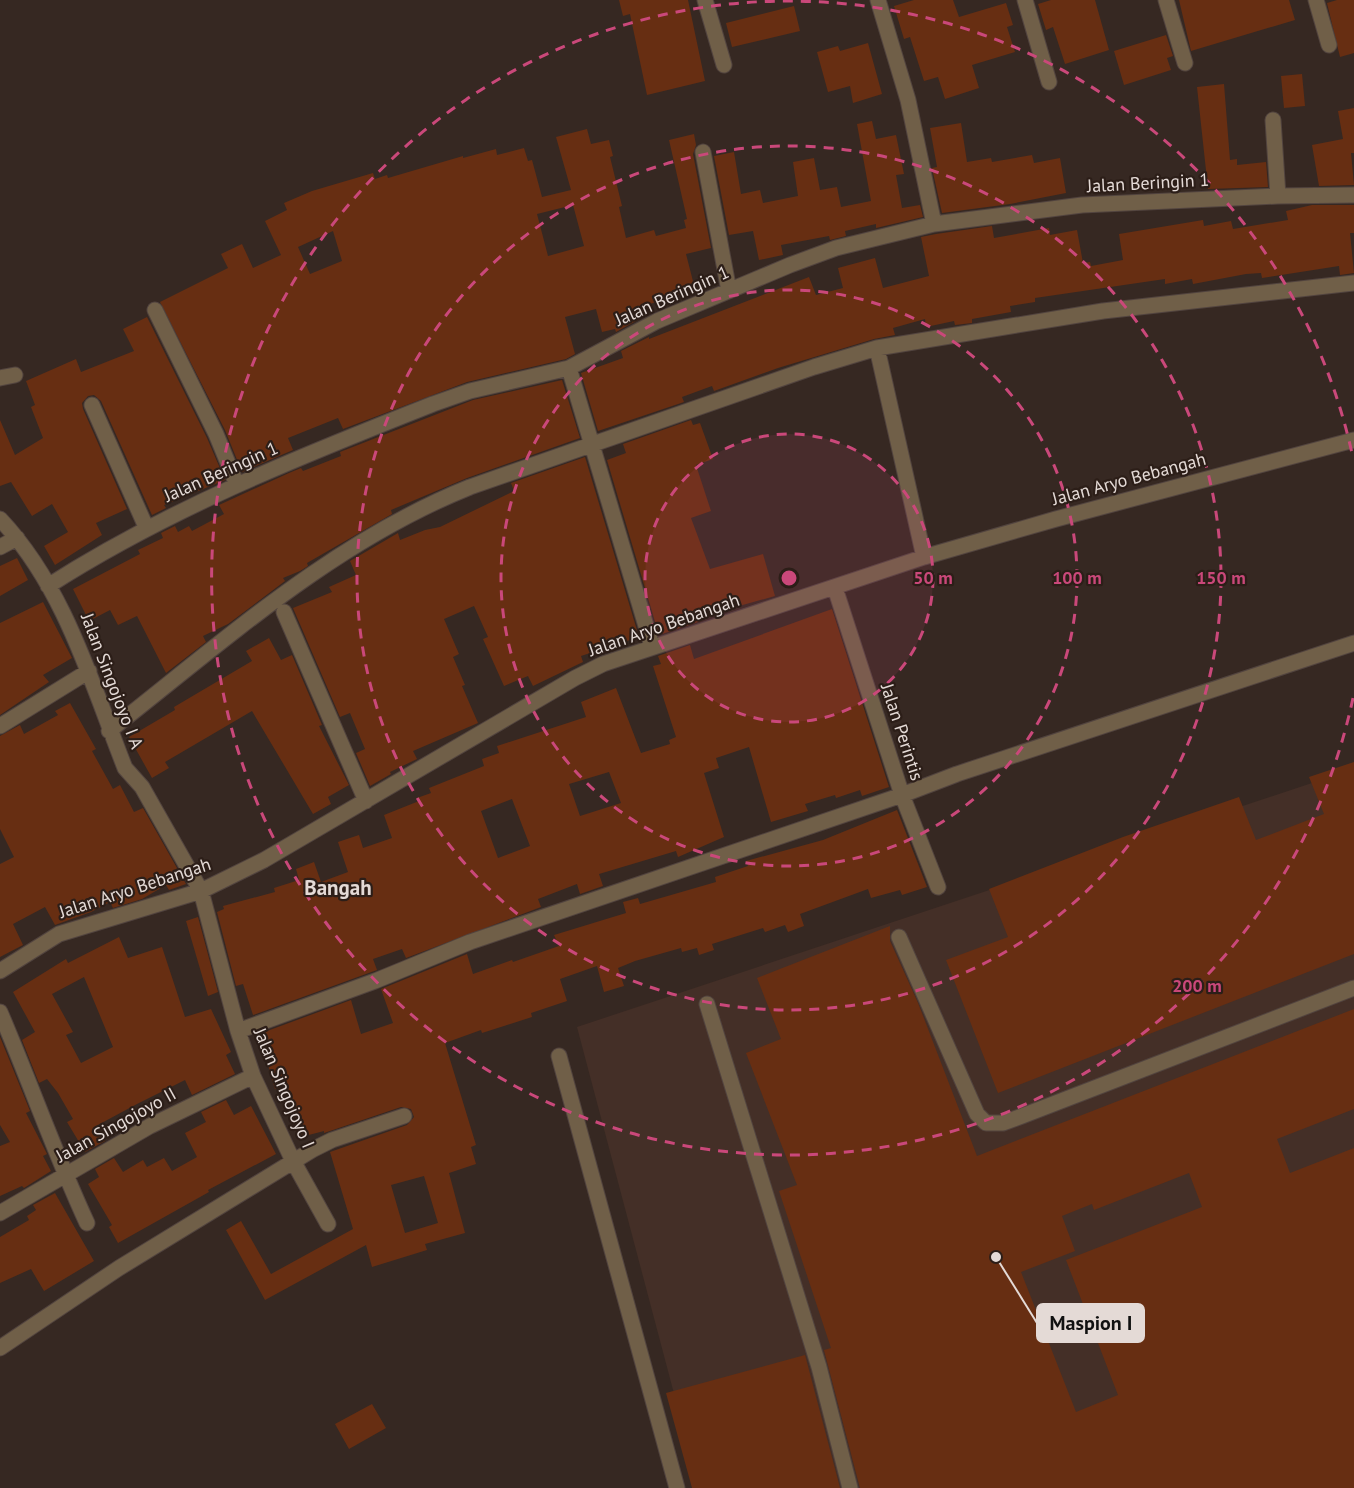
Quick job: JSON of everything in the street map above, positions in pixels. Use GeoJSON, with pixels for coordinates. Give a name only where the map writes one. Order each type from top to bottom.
{"type":"FeatureCollection","features":[{"type":"Feature","properties":{"kind":"street"},"geometry":{"type":"LineString","coordinates":[[705,0],[724,65]]}},
{"type":"Feature","properties":{"kind":"street"},"geometry":{"type":"LineString","coordinates":[[878,0],[908,100],[934,224]]}},
{"type":"Feature","properties":{"kind":"street"},"geometry":{"type":"LineString","coordinates":[[1025,0],[1049,82]]}},
{"type":"Feature","properties":{"kind":"street"},"geometry":{"type":"LineString","coordinates":[[1166,0],[1185,63]]}},
{"type":"Feature","properties":{"kind":"street"},"geometry":{"type":"LineString","coordinates":[[1316,0],[1329,45]]}},
{"type":"Feature","properties":{"kind":"street"},"geometry":{"type":"LineString","coordinates":[[1273,120],[1278,196]]}},
{"type":"Feature","properties":{"kind":"street"},"geometry":{"type":"LineString","coordinates":[[703,152],[729,291]]}},
{"type":"Feature","properties":{"kind":"street","name":"Jalan Beringin 1"},"geometry":{"type":"LineString","coordinates":[[48,586],[146,528],[237,485],[348,437],[461,394],[568,368],[657,321],[836,249],[934,224],[1082,205],[1354,195]]}},
{"type":"Feature","properties":{"kind":"street"},"geometry":{"type":"LineString","coordinates":[[109,731],[278,597],[342,553],[442,498],[814,367],[877,348],[1103,311],[1354,283]]}},
{"type":"Feature","properties":{"kind":"street"},"geometry":{"type":"LineString","coordinates":[[155,310],[216,434],[237,485]]}},
{"type":"Feature","properties":{"kind":"street"},"geometry":{"type":"LineString","coordinates":[[877,348],[924,556]]}},
{"type":"Feature","properties":{"kind":"street"},"geometry":{"type":"LineString","coordinates":[[568,368],[652,646]]}},
{"type":"Feature","properties":{"kind":"street"},"geometry":{"type":"LineString","coordinates":[[92,405],[146,528]]}},
{"type":"Feature","properties":{"kind":"street","name":"Jalan Aryo Bebangah"},"geometry":{"type":"LineString","coordinates":[[0,971],[58,934],[201,891],[302,839],[575,678],[652,646],[835,588],[924,556],[1354,440]]}},
{"type":"Feature","properties":{"kind":"street","name":"Jalan Singojoyo I A"},"geometry":{"type":"LineString","coordinates":[[0,519],[17,538],[67,617],[125,768],[142,788],[201,891]]}},
{"type":"Feature","properties":{"kind":"street"},"geometry":{"type":"LineString","coordinates":[[0,547],[17,538]]}},
{"type":"Feature","properties":{"kind":"street","name":"Jalan Perintis"},"geometry":{"type":"LineString","coordinates":[[835,588],[902,795],[938,887]]}},
{"type":"Feature","properties":{"kind":"street"},"geometry":{"type":"LineString","coordinates":[[284,612],[366,801]]}},
{"type":"Feature","properties":{"kind":"street"},"geometry":{"type":"LineString","coordinates":[[238,1031],[375,981],[470,942],[1024,752],[1354,643]]}},
{"type":"Feature","properties":{"kind":"street"},"geometry":{"type":"LineString","coordinates":[[0,726],[89,671]]}},
{"type":"Feature","properties":{"kind":"street","name":"Jalan Singojoyo I"},"geometry":{"type":"LineString","coordinates":[[201,891],[238,1031],[253,1076],[293,1161],[328,1224]]}},
{"type":"Feature","properties":{"kind":"street"},"geometry":{"type":"LineString","coordinates":[[899,937],[977,1114],[986,1123],[1003,1123],[1012,1120],[1354,988]]}},
{"type":"Feature","properties":{"kind":"street"},"geometry":{"type":"LineString","coordinates":[[707,1004],[819,1367],[850,1488]]}},
{"type":"Feature","properties":{"kind":"street"},"geometry":{"type":"LineString","coordinates":[[0,1011],[29,1078],[65,1176],[87,1223]]}},
{"type":"Feature","properties":{"kind":"street"},"geometry":{"type":"LineString","coordinates":[[559,1056],[677,1488]]}},
{"type":"Feature","properties":{"kind":"street","name":"Jalan Singojoyo II"},"geometry":{"type":"LineString","coordinates":[[0,1213],[150,1126],[253,1076]]}},
{"type":"Feature","properties":{"kind":"street"},"geometry":{"type":"LineString","coordinates":[[0,1348],[119,1268],[293,1161],[332,1140],[404,1116]]}},
{"type":"Feature","properties":{"kind":"shaded area"},"geometry":{"type":"Polygon","coordinates":[[[1354,769],[1354,1488],[699,1488],[577,1027],[1354,769]]]}},
{"type":"Feature","properties":{"kind":"building"},"geometry":{"type":"Polygon","coordinates":[[[619,0],[688,0],[705,81],[647,95],[630,14],[623,16],[619,0]]]}},
{"type":"Feature","properties":{"kind":"building"},"geometry":{"type":"Polygon","coordinates":[[[914,0],[953,0],[959,17],[1006,3],[1013,25],[1007,27],[1015,52],[972,65],[979,88],[945,99],[938,77],[924,81],[910,37],[904,39],[894,6],[914,0]]]}},
{"type":"Feature","properties":{"kind":"building"},"geometry":{"type":"Polygon","coordinates":[[[1051,0],[1095,0],[1109,50],[1065,64],[1053,27],[1046,30],[1038,4],[1051,0]]]}},
{"type":"Feature","properties":{"kind":"building"},"geometry":{"type":"Polygon","coordinates":[[[1179,0],[1289,0],[1295,20],[1191,51],[1179,0]]]}},
{"type":"Feature","properties":{"kind":"building"},"geometry":{"type":"Polygon","coordinates":[[[1337,0],[1354,0],[1354,53],[1340,57],[1327,3],[1337,0]]]}},
{"type":"Feature","properties":{"kind":"building"},"geometry":{"type":"Polygon","coordinates":[[[794,6],[800,31],[732,47],[726,23],[794,6]]]}},
{"type":"Feature","properties":{"kind":"building"},"geometry":{"type":"Polygon","coordinates":[[[1166,35],[1173,56],[1167,58],[1171,70],[1124,85],[1114,51],[1166,35]]]}},
{"type":"Feature","properties":{"kind":"building"},"geometry":{"type":"Polygon","coordinates":[[[868,43],[882,94],[853,103],[850,86],[828,92],[817,52],[838,46],[840,51],[868,43]]]}},
{"type":"Feature","properties":{"kind":"building"},"geometry":{"type":"Polygon","coordinates":[[[1302,74],[1305,106],[1284,108],[1281,76],[1302,74]]]}},
{"type":"Feature","properties":{"kind":"building"},"geometry":{"type":"Polygon","coordinates":[[[1224,84],[1230,160],[1237,159],[1237,165],[1266,162],[1268,187],[1208,189],[1197,87],[1224,84]]]}},
{"type":"Feature","properties":{"kind":"building"},"geometry":{"type":"Polygon","coordinates":[[[1354,108],[1354,153],[1351,153],[1354,185],[1319,186],[1312,145],[1343,139],[1338,111],[1354,108]]]}},
{"type":"Feature","properties":{"kind":"building"},"geometry":{"type":"Polygon","coordinates":[[[872,121],[876,139],[896,135],[904,174],[896,175],[902,208],[920,205],[923,217],[876,228],[876,224],[845,231],[846,236],[830,240],[829,236],[781,245],[783,255],[759,260],[753,231],[729,235],[714,156],[734,152],[741,194],[760,190],[763,203],[798,196],[793,162],[814,158],[820,190],[837,187],[841,207],[871,201],[857,124],[872,121]]]}},
{"type":"Feature","properties":{"kind":"building"},"geometry":{"type":"Polygon","coordinates":[[[961,123],[967,162],[991,158],[992,162],[1032,155],[1034,163],[1060,158],[1066,193],[1010,204],[942,213],[932,168],[937,167],[930,128],[961,123]]]}},
{"type":"Feature","properties":{"kind":"building"},"geometry":{"type":"Polygon","coordinates":[[[587,129],[591,144],[609,140],[613,156],[610,157],[622,206],[619,207],[626,238],[654,230],[656,236],[686,228],[684,220],[687,219],[669,140],[694,134],[696,145],[693,154],[711,248],[686,254],[695,289],[641,307],[643,317],[616,332],[615,329],[602,332],[596,309],[565,317],[575,354],[566,359],[467,382],[343,429],[338,418],[288,438],[293,450],[242,472],[225,430],[160,302],[228,268],[221,254],[242,244],[253,268],[281,255],[265,221],[287,210],[284,203],[312,191],[373,173],[375,179],[387,175],[388,178],[463,156],[463,158],[496,149],[497,155],[524,148],[528,161],[532,160],[542,197],[571,190],[556,137],[587,129]],[[573,205],[537,214],[548,256],[584,246],[573,205]],[[333,231],[298,247],[310,274],[342,261],[333,231]]]}},
{"type":"Feature","properties":{"kind":"building"},"geometry":{"type":"Polygon","coordinates":[[[1312,205],[1354,205],[1354,233],[1350,233],[1354,273],[1340,275],[1339,266],[1262,278],[1261,273],[1246,274],[1193,284],[1192,279],[1165,284],[1165,279],[1035,298],[1035,302],[1010,306],[1011,312],[972,319],[972,323],[955,325],[954,321],[926,327],[925,319],[893,328],[895,335],[874,339],[778,368],[714,391],[712,386],[682,397],[684,402],[598,431],[581,373],[623,358],[621,351],[649,337],[649,339],[809,277],[816,295],[843,288],[838,268],[875,258],[883,288],[929,276],[921,237],[992,226],[994,238],[1049,228],[1050,235],[1077,230],[1083,263],[1090,262],[1091,266],[1123,260],[1119,234],[1203,220],[1204,226],[1231,221],[1233,229],[1288,220],[1286,211],[1312,205]]]}},
{"type":"Feature","properties":{"kind":"building"},"geometry":{"type":"Polygon","coordinates":[[[147,317],[207,438],[225,480],[164,505],[166,508],[152,515],[101,401],[94,395],[88,396],[82,403],[83,409],[127,509],[96,523],[102,535],[55,565],[44,546],[68,532],[52,504],[32,516],[11,482],[0,486],[0,420],[15,455],[43,438],[31,407],[35,405],[26,381],[76,359],[81,372],[134,351],[123,329],[147,317]]]}},
{"type":"Feature","properties":{"kind":"building"},"geometry":{"type":"Polygon","coordinates":[[[562,380],[580,438],[467,478],[391,510],[392,514],[307,563],[308,566],[300,571],[283,578],[285,581],[228,624],[203,636],[206,642],[166,673],[137,616],[118,625],[110,610],[89,621],[73,589],[140,554],[138,550],[163,538],[161,533],[175,526],[178,532],[189,526],[192,531],[224,514],[219,505],[289,473],[301,468],[303,471],[341,456],[340,452],[473,400],[562,380]]]}},
{"type":"Feature","properties":{"kind":"building"},"geometry":{"type":"Polygon","coordinates":[[[691,420],[693,425],[700,423],[713,459],[696,465],[711,511],[691,518],[710,569],[763,554],[775,596],[700,617],[701,621],[659,635],[607,460],[626,453],[623,444],[691,420]]]}},
{"type":"Feature","properties":{"kind":"building"},"geometry":{"type":"Polygon","coordinates":[[[585,457],[639,637],[581,656],[583,662],[533,686],[528,676],[504,686],[483,639],[488,637],[474,606],[444,619],[459,654],[453,657],[465,685],[462,686],[478,723],[413,751],[417,759],[390,772],[391,774],[370,786],[356,753],[365,749],[350,713],[340,717],[293,608],[332,592],[329,587],[356,575],[350,561],[398,533],[400,540],[440,527],[514,491],[511,483],[585,457]]]}},
{"type":"Feature","properties":{"kind":"building"},"geometry":{"type":"Polygon","coordinates":[[[17,558],[28,580],[0,596],[0,566],[17,558]]]}},
{"type":"Feature","properties":{"kind":"building"},"geometry":{"type":"Polygon","coordinates":[[[43,602],[72,658],[43,675],[49,682],[0,715],[0,623],[43,602]]]}},
{"type":"Feature","properties":{"kind":"building"},"geometry":{"type":"Polygon","coordinates":[[[832,609],[889,787],[862,796],[860,790],[836,798],[835,795],[805,804],[808,811],[771,822],[749,747],[716,758],[719,768],[704,773],[724,837],[678,857],[676,851],[599,874],[603,886],[580,894],[577,884],[538,899],[541,907],[406,958],[402,949],[373,959],[377,970],[253,1015],[243,984],[236,986],[217,912],[224,909],[223,906],[275,892],[274,888],[299,880],[296,869],[314,862],[321,882],[348,872],[338,842],[359,835],[363,848],[392,838],[384,815],[419,801],[417,798],[431,793],[429,788],[484,766],[482,759],[499,753],[497,746],[586,717],[581,702],[616,688],[641,753],[670,744],[669,740],[676,737],[653,666],[661,664],[658,656],[690,645],[694,659],[832,609]],[[609,772],[569,784],[580,816],[621,803],[609,772]],[[512,799],[481,811],[498,858],[530,846],[512,799]]]}},
{"type":"Feature","properties":{"kind":"building"},"geometry":{"type":"Polygon","coordinates":[[[269,638],[281,660],[292,655],[322,725],[319,726],[349,785],[328,797],[331,804],[313,814],[252,711],[165,762],[169,768],[152,778],[129,737],[175,710],[174,707],[252,661],[246,651],[269,638]]]}},
{"type":"Feature","properties":{"kind":"building"},"geometry":{"type":"Polygon","coordinates":[[[70,703],[96,749],[92,751],[113,789],[120,785],[134,812],[143,808],[186,884],[169,890],[166,885],[142,899],[113,908],[110,902],[91,912],[55,925],[45,907],[13,924],[23,945],[0,957],[0,864],[14,857],[0,829],[0,736],[20,725],[24,734],[58,715],[55,711],[70,703]]]}},
{"type":"Feature","properties":{"kind":"building"},"geometry":{"type":"Polygon","coordinates":[[[1354,762],[1354,954],[998,1093],[946,960],[1008,937],[989,889],[1123,837],[1239,797],[1256,840],[1324,814],[1309,777],[1354,762]]]}},
{"type":"Feature","properties":{"kind":"building"},"geometry":{"type":"Polygon","coordinates":[[[897,810],[927,887],[902,895],[900,890],[871,898],[868,889],[800,914],[804,926],[788,932],[785,925],[765,932],[763,928],[712,944],[714,950],[699,955],[697,948],[682,952],[681,948],[635,961],[618,968],[624,986],[604,992],[597,966],[560,979],[567,1001],[531,1013],[532,1017],[482,1033],[481,1030],[445,1043],[476,1145],[471,1147],[476,1164],[449,1173],[465,1233],[425,1244],[427,1250],[372,1267],[366,1245],[265,1300],[226,1230],[241,1221],[271,1274],[353,1229],[330,1152],[407,1125],[414,1117],[411,1109],[401,1107],[324,1133],[324,1131],[301,1137],[291,1103],[287,1104],[283,1087],[275,1089],[259,1034],[351,1000],[361,1034],[393,1023],[381,989],[467,954],[473,974],[512,960],[513,962],[559,946],[554,935],[626,913],[623,902],[638,898],[640,904],[716,882],[715,877],[748,866],[746,861],[823,840],[897,810]],[[424,1176],[391,1185],[405,1233],[438,1223],[424,1176]]]}},
{"type":"Feature","properties":{"kind":"building"},"geometry":{"type":"Polygon","coordinates":[[[198,917],[218,992],[208,996],[186,921],[198,917]]]}},
{"type":"Feature","properties":{"kind":"building"},"geometry":{"type":"Polygon","coordinates":[[[890,926],[890,941],[918,1003],[977,1156],[1354,1009],[1354,1109],[1277,1139],[1290,1173],[1354,1148],[1354,1488],[860,1488],[824,1350],[831,1348],[779,1191],[797,1185],[746,1053],[781,1039],[757,978],[890,926]],[[1189,1173],[1094,1210],[1092,1204],[1062,1216],[1075,1251],[1021,1272],[1076,1412],[1118,1395],[1066,1260],[1202,1207],[1189,1173]]]}},
{"type":"Feature","properties":{"kind":"building"},"geometry":{"type":"Polygon","coordinates":[[[119,937],[128,958],[162,947],[185,1017],[211,1009],[231,1052],[226,1055],[235,1074],[192,1095],[185,1080],[137,1104],[96,1126],[105,1141],[85,1152],[67,1122],[73,1119],[58,1093],[47,1079],[39,1083],[22,1040],[35,1032],[13,992],[66,959],[68,963],[119,937]],[[84,977],[52,994],[73,1032],[66,1035],[81,1063],[113,1047],[84,977]]]}},
{"type":"Feature","properties":{"kind":"building"},"geometry":{"type":"Polygon","coordinates":[[[0,1037],[30,1111],[26,1113],[47,1154],[43,1156],[51,1171],[24,1188],[22,1186],[0,1196],[0,1146],[10,1142],[0,1125],[0,1037]]]}},
{"type":"Feature","properties":{"kind":"building"},"geometry":{"type":"Polygon","coordinates":[[[226,1100],[234,1115],[251,1106],[276,1154],[208,1190],[209,1192],[118,1243],[109,1227],[112,1225],[88,1184],[99,1177],[95,1169],[114,1158],[123,1172],[143,1160],[147,1167],[164,1158],[172,1171],[197,1157],[185,1133],[206,1122],[201,1112],[226,1100]]]}},
{"type":"Feature","properties":{"kind":"building"},"geometry":{"type":"Polygon","coordinates":[[[55,1193],[94,1261],[44,1291],[31,1269],[0,1283],[0,1237],[29,1220],[27,1216],[36,1210],[33,1205],[55,1193]]]}},
{"type":"Feature","properties":{"kind":"building"},"geometry":{"type":"Polygon","coordinates":[[[805,1355],[840,1488],[692,1488],[666,1393],[805,1355]]]}},
{"type":"Feature","properties":{"kind":"building"},"geometry":{"type":"Polygon","coordinates":[[[372,1404],[386,1428],[349,1449],[335,1424],[372,1404]]]}},
{"type":"Feature","properties":{"kind":"place","name":"Maspion I"},"geometry":{"type":"Point","coordinates":[996,1257]}},
{"type":"Feature","properties":{"kind":"district","name":"Bangah"},"geometry":{"type":"Point","coordinates":[338,888]}}]}
